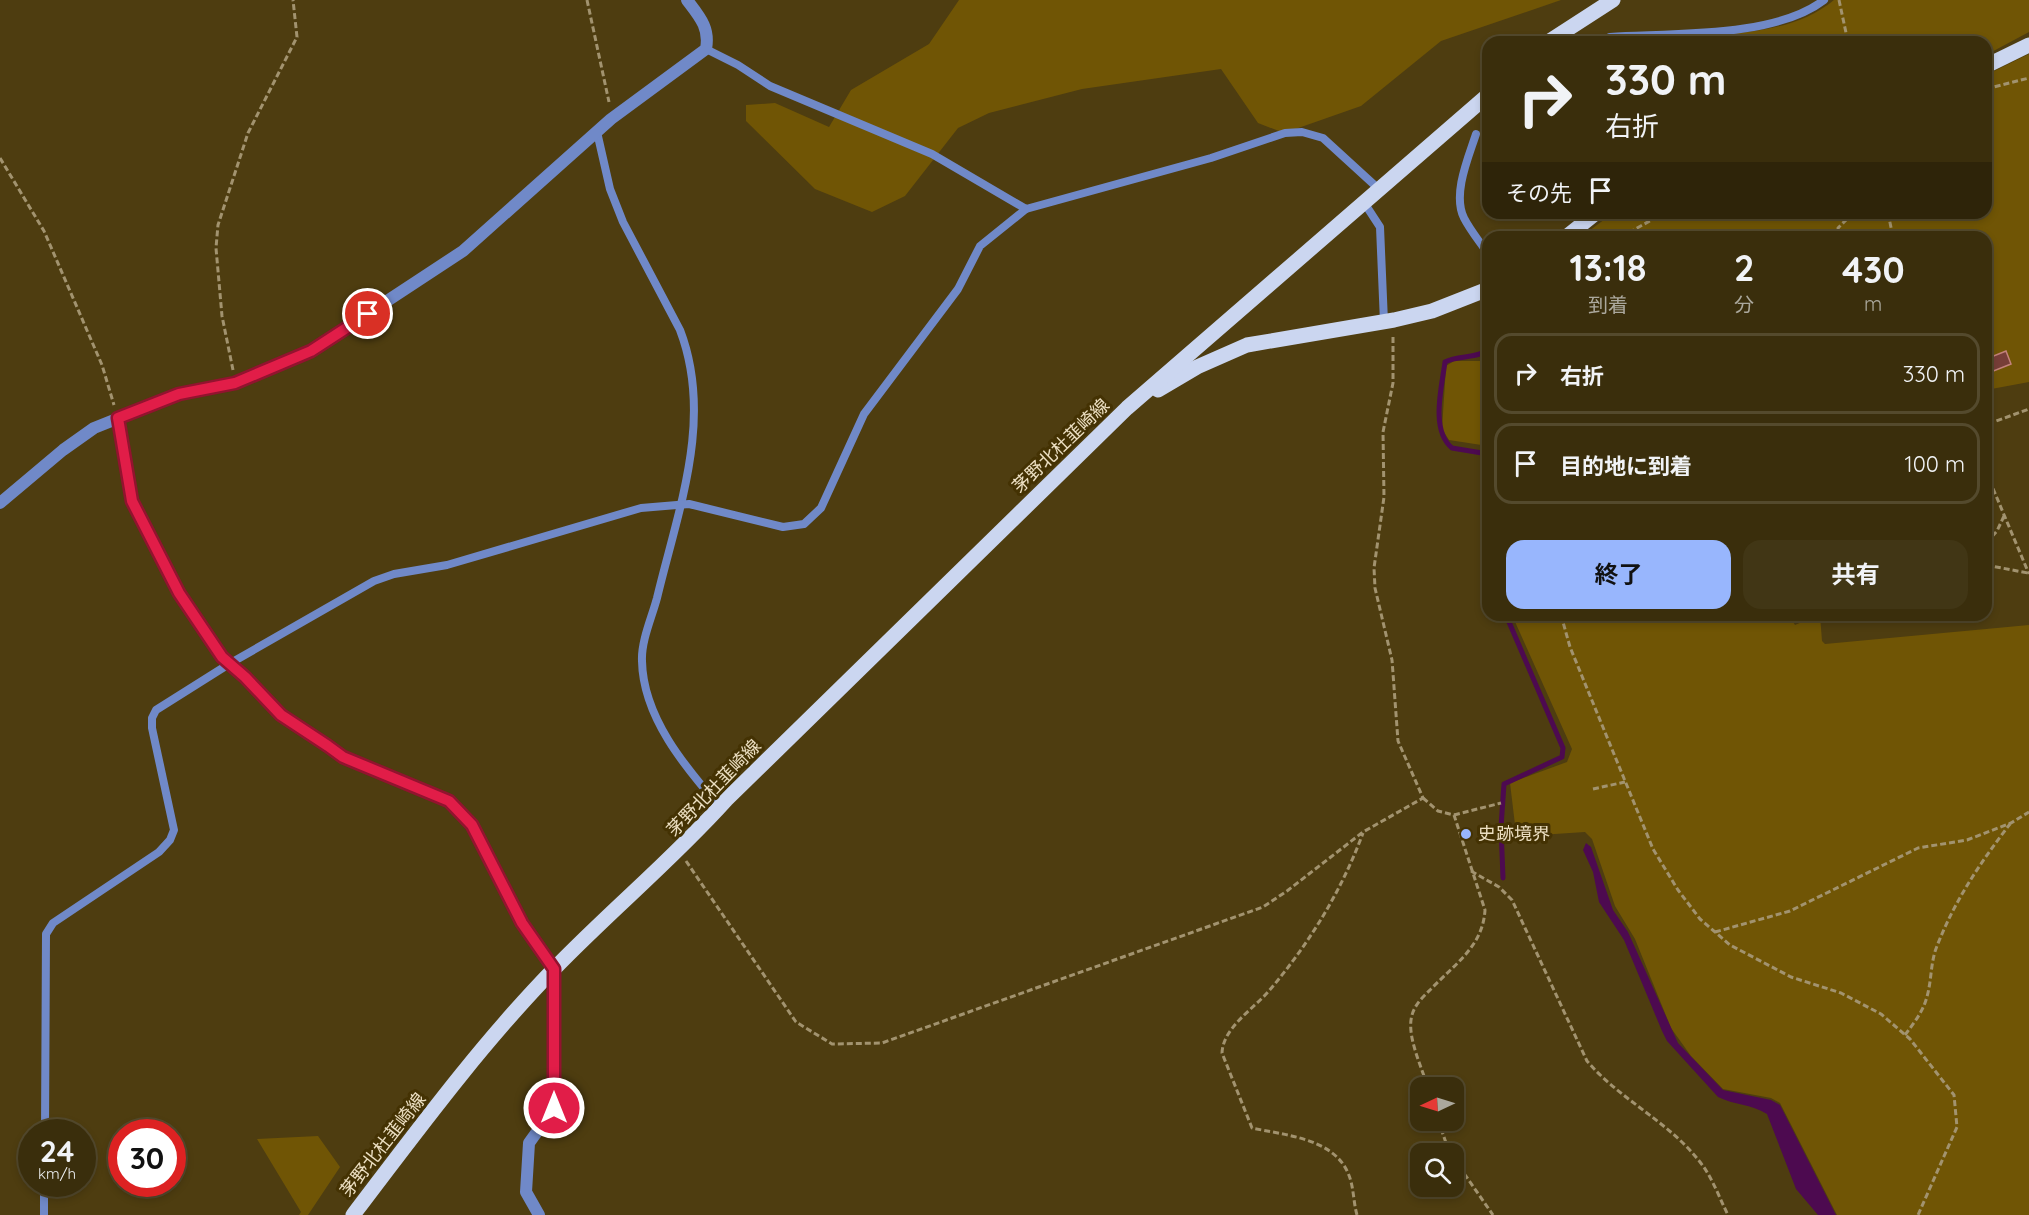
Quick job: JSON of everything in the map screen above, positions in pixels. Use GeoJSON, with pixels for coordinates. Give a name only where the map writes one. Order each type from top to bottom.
{"type":"FeatureCollection","features":[{"type":"Feature","properties":{"kind":"main road"},"geometry":{"type":"LineString","coordinates":[[1557,36],[1613,0]]}},
{"type":"Feature","properties":{"kind":"main road"},"geometry":{"type":"LineString","coordinates":[[1992,63],[2029,45]]}},
{"type":"Feature","properties":{"kind":"main road","name":"茅野北杜韮崎線"},"geometry":{"type":"LineString","coordinates":[[353,1215],[474,1060],[554,969],[679,852],[720,807],[1127,408],[1482,100]]}},
{"type":"Feature","properties":{"kind":"main road"},"geometry":{"type":"LineString","coordinates":[[1574,231],[1588,219]]}},
{"type":"Feature","properties":{"kind":"main road","name":"茅野北杜韮崎線"},"geometry":{"type":"LineString","coordinates":[[1127,408],[1197,367],[1247,345],[1389,321],[1432,311],[1482,291]]}},
{"type":"Feature","properties":{"kind":"street"},"geometry":{"type":"LineString","coordinates":[[0,503],[63,450],[94,428],[179,394],[235,383],[311,351],[463,251],[611,119],[706,50],[708,37],[705,23],[687,0]]}},
{"type":"Feature","properties":{"kind":"street"},"geometry":{"type":"LineString","coordinates":[[118,418],[132,501],[184,602],[222,657],[281,715],[343,757],[449,801],[472,825],[522,923],[554,969],[554,1108],[529,1143],[526,1192],[539,1215]]}},
{"type":"Feature","properties":{"kind":"lane"},"geometry":{"type":"LineString","coordinates":[[1626,36],[1750,28],[1784,21],[1810,11],[1824,0]]}},
{"type":"Feature","properties":{"kind":"lane"},"geometry":{"type":"LineString","coordinates":[[706,50],[738,65],[770,86],[932,154],[1026,209]]}},
{"type":"Feature","properties":{"kind":"lane"},"geometry":{"type":"LineString","coordinates":[[597,132],[609,189],[623,222],[687,348],[696,393],[694,443],[642,660],[651,709],[688,771],[720,807]]}},
{"type":"Feature","properties":{"kind":"lane"},"geometry":{"type":"LineString","coordinates":[[45,1119],[46,934],[53,923],[159,852],[170,840],[174,830],[152,718],[156,710],[229,664],[374,581],[394,574],[447,566],[641,508],[680,504],[783,527],[804,524],[821,508],[864,414],[958,289],[980,246],[1026,209],[1211,159],[1285,134],[1302,132],[1323,138],[1381,190]]}},
{"type":"Feature","properties":{"kind":"lane"},"geometry":{"type":"LineString","coordinates":[[1476,134],[1466,166],[1461,196],[1462,216],[1482,245]]}},
{"type":"Feature","properties":{"kind":"lane"},"geometry":{"type":"LineString","coordinates":[[1365,204],[1380,226],[1389,321]]}},
{"type":"Feature","properties":{"kind":"lane"},"geometry":{"type":"LineString","coordinates":[[44,1197],[44,1215]]}},
{"type":"Feature","properties":{"kind":"path"},"geometry":{"type":"LineString","coordinates":[[235,383],[222,316],[216,248],[218,225],[248,133],[297,37],[293,0]]}},
{"type":"Feature","properties":{"kind":"path"},"geometry":{"type":"LineString","coordinates":[[587,0],[611,119]]}},
{"type":"Feature","properties":{"kind":"path"},"geometry":{"type":"LineString","coordinates":[[1839,0],[1847,36]]}},
{"type":"Feature","properties":{"kind":"path"},"geometry":{"type":"LineString","coordinates":[[1992,87],[2029,78]]}},
{"type":"Feature","properties":{"kind":"path"},"geometry":{"type":"LineString","coordinates":[[0,158],[44,231],[102,365],[118,418]]}},
{"type":"Feature","properties":{"kind":"path"},"geometry":{"type":"LineString","coordinates":[[1632,231],[1653,219]]}},
{"type":"Feature","properties":{"kind":"path"},"geometry":{"type":"LineString","coordinates":[[1839,231],[1838,228],[1847,219]]}},
{"type":"Feature","properties":{"kind":"path"},"geometry":{"type":"LineString","coordinates":[[1389,321],[1393,383],[1383,432],[1384,497],[1374,568],[1375,588],[1392,660],[1398,741],[1423,798],[1438,811],[1454,815],[1501,803]]}},
{"type":"Feature","properties":{"kind":"path"},"geometry":{"type":"LineString","coordinates":[[1992,421],[2029,409]]}},
{"type":"Feature","properties":{"kind":"path"},"geometry":{"type":"LineString","coordinates":[[1992,487],[2028,574]]}},
{"type":"Feature","properties":{"kind":"path"},"geometry":{"type":"LineString","coordinates":[[1992,536],[2004,516]]}},
{"type":"Feature","properties":{"kind":"path"},"geometry":{"type":"LineString","coordinates":[[1992,566],[2028,574]]}},
{"type":"Feature","properties":{"kind":"path"},"geometry":{"type":"LineString","coordinates":[[1563,621],[1570,647],[1653,849],[1678,890],[1700,919],[1730,945],[1791,977],[1841,993],[1881,1014],[1905,1035],[1954,1095],[1957,1127],[1918,1215]]}},
{"type":"Feature","properties":{"kind":"path"},"geometry":{"type":"LineString","coordinates":[[1593,789],[1625,782]]}},
{"type":"Feature","properties":{"kind":"path"},"geometry":{"type":"LineString","coordinates":[[679,852],[704,884],[796,1022],[832,1044],[882,1043],[1263,907],[1363,832],[1423,798]]}},
{"type":"Feature","properties":{"kind":"path"},"geometry":{"type":"LineString","coordinates":[[1715,932],[1790,911],[1918,848],[1967,840],[2011,823],[2029,812]]}},
{"type":"Feature","properties":{"kind":"path"},"geometry":{"type":"LineString","coordinates":[[1425,1077],[1412,1031],[1412,1016],[1419,1001],[1477,942],[1485,910],[1454,815]]}},
{"type":"Feature","properties":{"kind":"path"},"geometry":{"type":"LineString","coordinates":[[1905,1035],[1921,1012],[1927,998],[1935,949],[1967,881],[2011,823]]}},
{"type":"Feature","properties":{"kind":"path"},"geometry":{"type":"LineString","coordinates":[[1357,1215],[1347,1171],[1331,1153],[1297,1137],[1252,1128],[1222,1053],[1222,1044],[1227,1034],[1268,992],[1311,938],[1348,873],[1363,832]]}},
{"type":"Feature","properties":{"kind":"path"},"geometry":{"type":"LineString","coordinates":[[1471,871],[1499,887],[1512,900],[1587,1061],[1604,1081],[1678,1138],[1691,1152],[1704,1167],[1728,1215]]}},
{"type":"Feature","properties":{"kind":"path"},"geometry":{"type":"LineString","coordinates":[[1464,1173],[1493,1215]]}},
{"type":"Feature","properties":{"kind":"shaded area"},"geometry":{"type":"Polygon","coordinates":[[[959,0],[1561,0],[1441,41],[1361,106],[1284,133],[1258,123],[1221,69],[1082,89],[989,113],[958,128],[905,196],[872,212],[815,189],[746,121],[746,105],[775,103],[829,127],[851,90],[929,44],[959,0]]]}},
{"type":"Feature","properties":{"kind":"shaded area"},"geometry":{"type":"Polygon","coordinates":[[[1834,0],[2029,0],[2029,32],[1992,52],[1992,36],[1707,36],[1769,29],[1803,19],[1834,0]]]}},
{"type":"Feature","properties":{"kind":"shaded area"},"geometry":{"type":"Polygon","coordinates":[[[2029,54],[2029,382],[1992,389],[1992,231],[1589,231],[1605,219],[1992,219],[1992,72],[2029,54]]]}},
{"type":"Feature","properties":{"kind":"shaded area"},"geometry":{"type":"Polygon","coordinates":[[[1454,361],[1482,361],[1482,445],[1449,440],[1442,429],[1446,366],[1454,361]]]}},
{"type":"Feature","properties":{"kind":"shaded area"},"geometry":{"type":"Polygon","coordinates":[[[1515,621],[1793,621],[1795,625],[1802,621],[1820,621],[1822,641],[1825,644],[2029,625],[2029,1215],[1837,1215],[1780,1103],[1771,1098],[1723,1089],[1691,1056],[1671,1028],[1635,939],[1615,906],[1592,839],[1585,832],[1523,836],[1516,833],[1510,783],[1567,762],[1572,749],[1515,621]]]}},
{"type":"Feature","properties":{"kind":"shaded area"},"geometry":{"type":"Polygon","coordinates":[[[1586,843],[1591,847],[1613,910],[1628,932],[1678,1043],[1723,1090],[1771,1100],[1780,1105],[1836,1215],[1818,1215],[1796,1189],[1767,1114],[1718,1097],[1667,1041],[1624,940],[1599,902],[1593,872],[1583,850],[1586,843]]]}},
{"type":"Feature","properties":{"kind":"shaded area"},"geometry":{"type":"Polygon","coordinates":[[[318,1136],[340,1167],[308,1215],[299,1215],[301,1212],[257,1139],[318,1136]]]}},
{"type":"Feature","properties":{"kind":"building"},"geometry":{"type":"Polygon","coordinates":[[[2006,351],[2011,364],[1992,372],[1992,357],[2006,351]]]}},
{"type":"Feature","properties":{"kind":"waterway"},"geometry":{"type":"LineString","coordinates":[[1482,353],[1445,362],[1439,407],[1441,430],[1445,440],[1452,448],[1482,453]]}},
{"type":"Feature","properties":{"kind":"waterway"},"geometry":{"type":"LineString","coordinates":[[1503,878],[1501,827],[1504,784],[1562,757],[1563,748],[1509,621]]}},
{"type":"Feature","properties":{"kind":"place","name":"史跡境界"},"geometry":{"type":"Point","coordinates":[1466,834]}},
{"type":"Feature","properties":{"kind":"route"},"geometry":{"type":"LineString","coordinates":[[368,314],[311,351],[235,383],[179,394],[118,418],[132,501],[194,619],[222,657],[245,677],[281,715],[343,757],[449,801],[472,825],[522,923],[554,969],[554,1108]]}}]}
